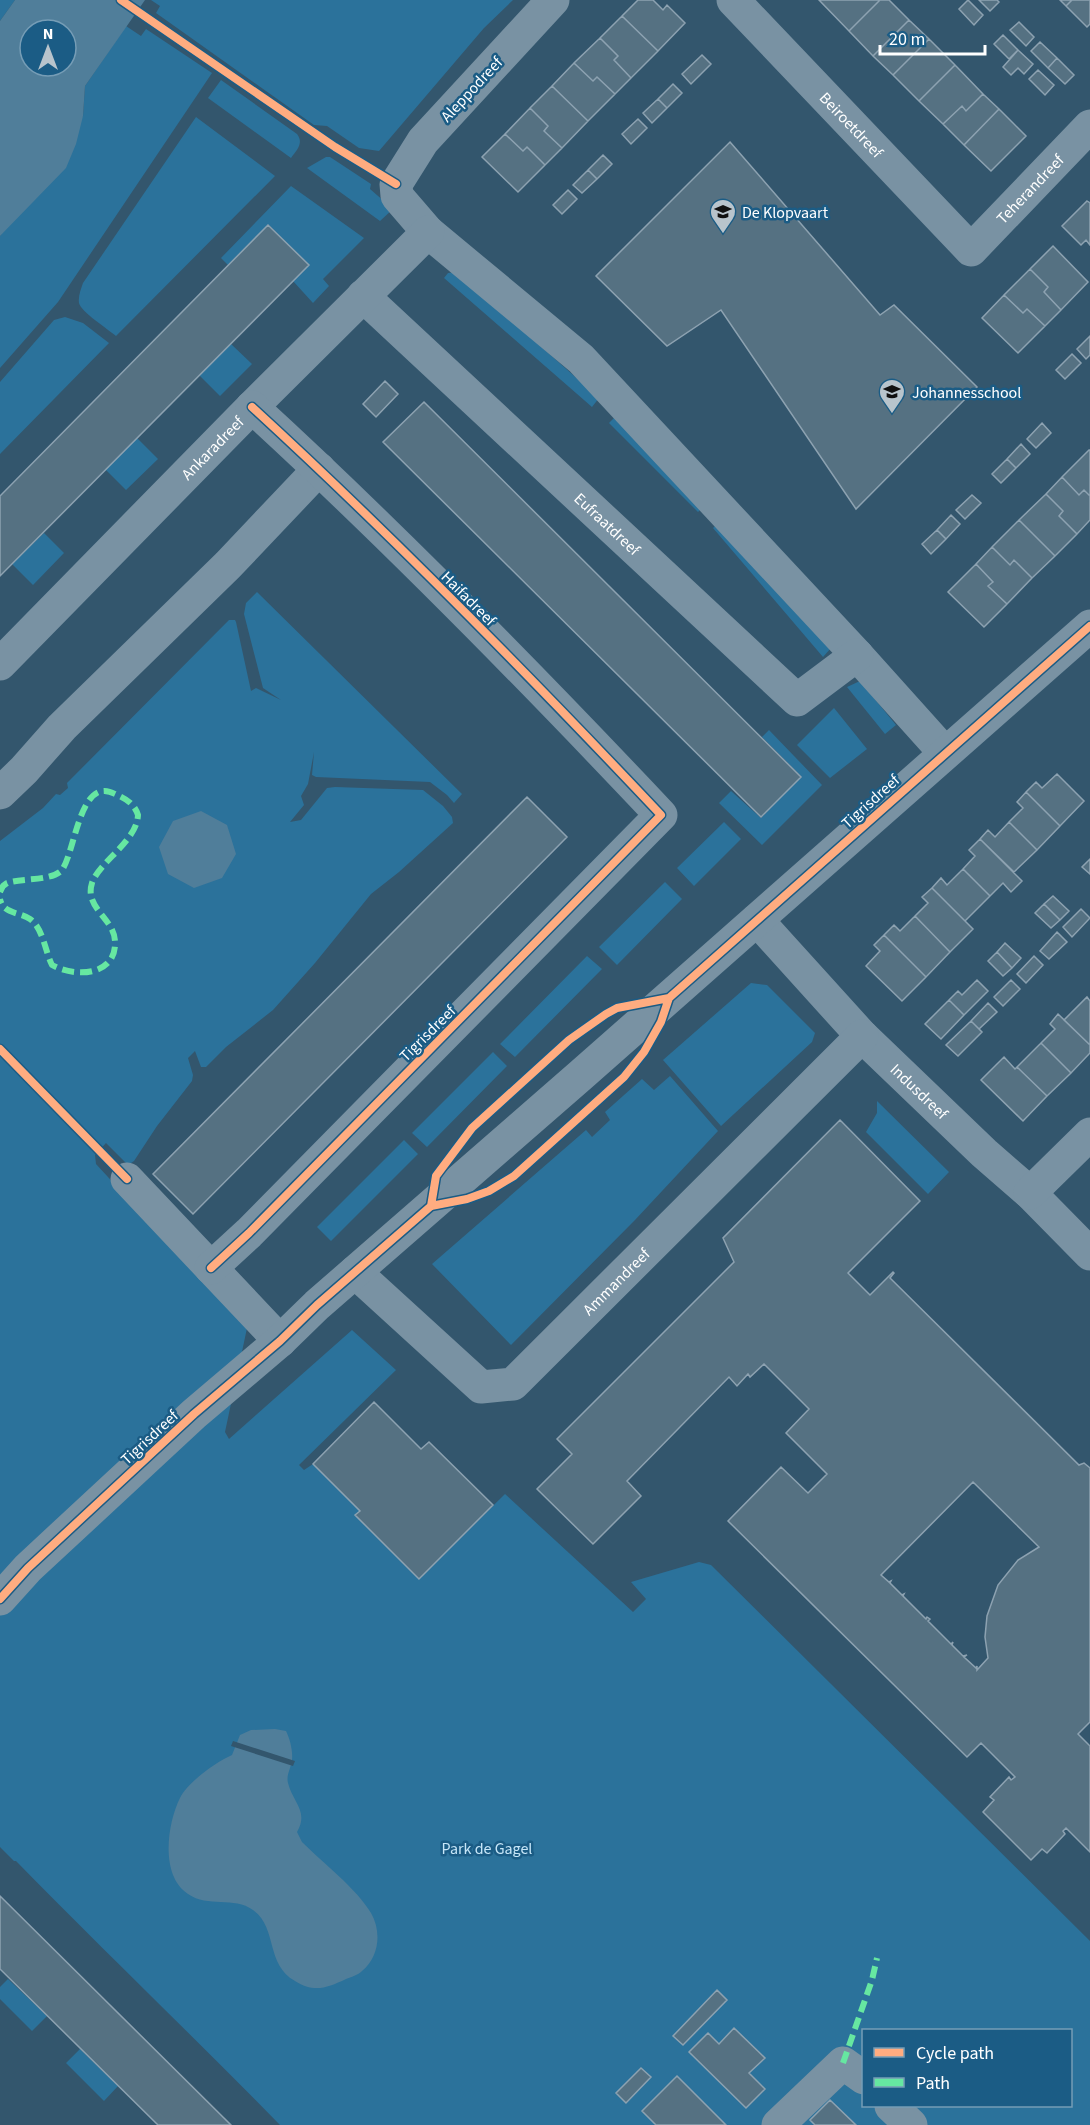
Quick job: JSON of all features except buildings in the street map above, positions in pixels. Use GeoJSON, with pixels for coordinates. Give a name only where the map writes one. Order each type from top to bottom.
{"type":"FeatureCollection","features":[{"type":"Feature","properties":{"kind":"street","name":"Aleppodreef"},"geometry":{"type":"LineString","coordinates":[[428,232],[397,196],[396,184],[423,141],[553,0]]}},
{"type":"Feature","properties":{"kind":"street","name":"Beiroetdreef"},"geometry":{"type":"LineString","coordinates":[[733,0],[971,250]]}},
{"type":"Feature","properties":{"kind":"street","name":"Teherandreef"},"geometry":{"type":"LineString","coordinates":[[971,250],[1090,126]]}},
{"type":"Feature","properties":{"kind":"street","name":"Ankaradreef"},"geometry":{"type":"LineString","coordinates":[[0,664],[252,407],[428,232]]}},
{"type":"Feature","properties":{"kind":"street"},"geometry":{"type":"LineString","coordinates":[[428,232],[581,359],[857,655],[945,753]]}},
{"type":"Feature","properties":{"kind":"street","name":"Eufraatdreef"},"geometry":{"type":"LineString","coordinates":[[363,296],[797,699],[857,655]]}},
{"type":"Feature","properties":{"kind":"street","name":"Haifadreef"},"geometry":{"type":"LineString","coordinates":[[252,407],[319,469],[570,719],[661,815]]}},
{"type":"Feature","properties":{"kind":"street"},"geometry":{"type":"LineString","coordinates":[[0,794],[62,727],[228,565],[319,469]]}},
{"type":"Feature","properties":{"kind":"street","name":"Tigrisdreef"},"geometry":{"type":"LineString","coordinates":[[0,1599],[28,1568],[194,1414],[280,1341],[317,1305],[1090,626]]}},
{"type":"Feature","properties":{"kind":"street","name":"Tigrisdreef"},"geometry":{"type":"LineString","coordinates":[[211,1268],[249,1233],[661,815]]}},
{"type":"Feature","properties":{"kind":"street","name":"Indusdreef"},"geometry":{"type":"LineString","coordinates":[[757,920],[862,1036],[984,1153],[1030,1193],[1090,1254]]}},
{"type":"Feature","properties":{"kind":"street","name":"Ammandreef"},"geometry":{"type":"LineString","coordinates":[[355,1272],[481,1387],[513,1384],[862,1036]]}},
{"type":"Feature","properties":{"kind":"street"},"geometry":{"type":"LineString","coordinates":[[1030,1193],[1090,1134]]}},
{"type":"Feature","properties":{"kind":"street"},"geometry":{"type":"LineString","coordinates":[[127,1179],[280,1341]]}},
{"type":"Feature","properties":{"kind":"street"},"geometry":{"type":"LineString","coordinates":[[778,2125],[843,2063],[862,2077]]}},
{"type":"Feature","properties":{"kind":"street"},"geometry":{"type":"LineString","coordinates":[[892,2107],[911,2125]]}},
{"type":"Feature","properties":{"kind":"green space"},"geometry":{"type":"Polygon","coordinates":[[[0,0],[15,0],[0,21],[0,0]]]}},
{"type":"Feature","properties":{"kind":"green space"},"geometry":{"type":"Polygon","coordinates":[[[151,0],[513,0],[484,28],[379,151],[359,148],[327,126],[314,125],[156,13],[160,6],[151,0]]]}},
{"type":"Feature","properties":{"kind":"green space"},"geometry":{"type":"Polygon","coordinates":[[[126,26],[141,36],[146,29],[212,73],[58,302],[0,368],[0,236],[83,116],[85,86],[126,26]]]}},
{"type":"Feature","properties":{"kind":"green space"},"geometry":{"type":"Polygon","coordinates":[[[221,80],[297,134],[300,143],[291,158],[208,98],[221,80]]]}},
{"type":"Feature","properties":{"kind":"green space"},"geometry":{"type":"Polygon","coordinates":[[[196,117],[275,176],[116,336],[89,316],[81,307],[79,298],[83,283],[196,117]]]}},
{"type":"Feature","properties":{"kind":"green space"},"geometry":{"type":"Polygon","coordinates":[[[330,157],[371,184],[370,189],[393,209],[380,221],[307,168],[330,157]]]}},
{"type":"Feature","properties":{"kind":"green space"},"geometry":{"type":"Polygon","coordinates":[[[291,186],[364,238],[323,279],[329,286],[313,303],[293,281],[308,265],[269,225],[228,265],[221,258],[291,186]]]}},
{"type":"Feature","properties":{"kind":"green space"},"geometry":{"type":"Polygon","coordinates":[[[457,272],[599,398],[592,407],[444,278],[448,273],[457,272]]]}},
{"type":"Feature","properties":{"kind":"green space"},"geometry":{"type":"Polygon","coordinates":[[[65,317],[83,323],[109,343],[0,454],[0,382],[54,320],[65,317]]]}},
{"type":"Feature","properties":{"kind":"green space"},"geometry":{"type":"Polygon","coordinates":[[[231,344],[252,364],[220,396],[199,375],[231,344]]]}},
{"type":"Feature","properties":{"kind":"green space"},"geometry":{"type":"Polygon","coordinates":[[[617,415],[705,505],[698,512],[609,423],[617,415]]]}},
{"type":"Feature","properties":{"kind":"green space"},"geometry":{"type":"Polygon","coordinates":[[[137,438],[158,459],[126,490],[105,469],[137,438]]]}},
{"type":"Feature","properties":{"kind":"green space"},"geometry":{"type":"Polygon","coordinates":[[[720,521],[831,648],[823,657],[713,528],[720,521]]]}},
{"type":"Feature","properties":{"kind":"green space"},"geometry":{"type":"Polygon","coordinates":[[[44,533],[64,553],[33,585],[12,564],[44,533]]]}},
{"type":"Feature","properties":{"kind":"green space","name":"Park de Gagel"},"geometry":{"type":"Polygon","coordinates":[[[257,592],[462,794],[454,803],[430,782],[316,777],[312,775],[314,752],[308,784],[301,796],[304,805],[290,822],[301,820],[327,788],[335,787],[423,790],[443,806],[452,817],[453,823],[371,894],[273,1010],[226,1047],[206,1067],[201,1067],[195,1051],[188,1058],[193,1075],[192,1081],[157,1126],[134,1161],[128,1165],[106,1143],[95,1155],[96,1164],[247,1328],[225,1432],[229,1439],[352,1330],[396,1370],[299,1465],[304,1470],[313,1464],[360,1511],[356,1515],[419,1579],[505,1494],[633,1612],[646,1599],[631,1582],[699,1562],[711,1565],[1090,1941],[1090,2125],[280,2125],[0,1847],[0,841],[43,808],[56,794],[60,795],[68,788],[67,783],[229,620],[236,622],[251,691],[256,688],[281,700],[263,688],[244,614],[246,603],[257,592]]]}},
{"type":"Feature","properties":{"kind":"green space"},"geometry":{"type":"Polygon","coordinates":[[[860,681],[896,725],[885,734],[847,687],[860,681]]]}},
{"type":"Feature","properties":{"kind":"green space"},"geometry":{"type":"Polygon","coordinates":[[[834,708],[867,749],[830,778],[797,745],[834,708]]]}},
{"type":"Feature","properties":{"kind":"green space"},"geometry":{"type":"Polygon","coordinates":[[[769,730],[822,785],[762,845],[719,803],[731,791],[761,818],[801,776],[762,737],[769,730]]]}},
{"type":"Feature","properties":{"kind":"green space"},"geometry":{"type":"Polygon","coordinates":[[[724,822],[741,839],[694,886],[677,868],[724,822]]]}},
{"type":"Feature","properties":{"kind":"green space"},"geometry":{"type":"Polygon","coordinates":[[[665,882],[682,899],[617,965],[599,947],[665,882]]]}},
{"type":"Feature","properties":{"kind":"green space"},"geometry":{"type":"Polygon","coordinates":[[[587,956],[602,969],[515,1057],[500,1044],[587,956]]]}},
{"type":"Feature","properties":{"kind":"green space"},"geometry":{"type":"Polygon","coordinates":[[[751,983],[767,985],[815,1033],[812,1042],[721,1126],[663,1060],[751,983]]]}},
{"type":"Feature","properties":{"kind":"green space"},"geometry":{"type":"Polygon","coordinates":[[[493,1052],[507,1066],[427,1147],[412,1133],[493,1052]]]}},
{"type":"Feature","properties":{"kind":"green space"},"geometry":{"type":"Polygon","coordinates":[[[670,1076],[718,1131],[635,1220],[511,1345],[432,1264],[586,1130],[592,1137],[610,1120],[605,1112],[642,1079],[654,1090],[670,1076]]]}},
{"type":"Feature","properties":{"kind":"green space"},"geometry":{"type":"Polygon","coordinates":[[[877,1101],[949,1172],[928,1194],[866,1132],[877,1113],[877,1101]]]}},
{"type":"Feature","properties":{"kind":"green space"},"geometry":{"type":"Polygon","coordinates":[[[404,1140],[418,1154],[331,1241],[317,1227],[404,1140]]]}},
{"type":"Feature","properties":{"kind":"green space"},"geometry":{"type":"Polygon","coordinates":[[[8,1979],[47,2016],[32,2031],[0,1999],[0,1987],[8,1979]]]}},
{"type":"Feature","properties":{"kind":"green space"},"geometry":{"type":"Polygon","coordinates":[[[80,2049],[118,2086],[104,2101],[66,2063],[80,2049]]]}},
{"type":"Feature","properties":{"kind":"shaded area"},"geometry":{"type":"Polygon","coordinates":[[[15,0],[145,0],[85,86],[83,116],[76,144],[66,168],[0,236],[0,21],[15,0]]]}},
{"type":"Feature","properties":{"kind":"shaded area"},"geometry":{"type":"Polygon","coordinates":[[[201,811],[227,825],[236,854],[222,878],[194,888],[168,874],[159,847],[173,821],[201,811]]]}},
{"type":"Feature","properties":{"kind":"shaded area"},"geometry":{"type":"Polygon","coordinates":[[[251,1730],[286,1731],[291,1745],[292,1760],[288,1780],[290,1790],[301,1813],[297,1832],[302,1842],[365,1904],[377,1928],[377,1944],[368,1965],[356,1975],[327,1987],[308,1987],[286,1974],[275,1956],[266,1926],[253,1910],[238,1904],[204,1900],[188,1894],[179,1886],[170,1863],[169,1835],[175,1809],[184,1792],[203,1773],[232,1755],[240,1735],[251,1730]]]}},
{"type":"Feature","properties":{"kind":"pier"},"geometry":{"type":"Polygon","coordinates":[[[233,1741],[295,1761],[293,1766],[231,1746],[233,1741]]]}},
{"type":"Feature","properties":{"kind":"marked path"},"geometry":{"type":"LineString","coordinates":[[0,892],[7,883],[43,878],[61,871],[66,863],[80,819],[93,795],[103,791],[115,794],[134,807],[138,815],[136,825],[92,883],[92,899],[110,926],[115,941],[114,953],[102,967],[93,971],[72,972],[52,965],[38,928],[30,919],[8,910],[0,899]]}},
{"type":"Feature","properties":{"kind":"marked path"},"geometry":{"type":"LineString","coordinates":[[843,2063],[872,1980],[877,1958]]}},
{"type":"Feature","properties":{"kind":"cycle path"},"geometry":{"type":"LineString","coordinates":[[121,0],[335,147],[396,184]]}},
{"type":"Feature","properties":{"kind":"cycle path"},"geometry":{"type":"LineString","coordinates":[[211,1268],[249,1233],[661,815],[460,607],[252,407]]}},
{"type":"Feature","properties":{"kind":"cycle path"},"geometry":{"type":"LineString","coordinates":[[431,1206],[436,1176],[472,1128],[569,1040],[617,1008],[669,998],[1090,626]]}},
{"type":"Feature","properties":{"kind":"cycle path"},"geometry":{"type":"LineString","coordinates":[[0,1599],[28,1568],[194,1414],[280,1341],[317,1305],[431,1206],[467,1199],[489,1191],[514,1176],[624,1077],[644,1052],[661,1022],[669,998]]}},
{"type":"Feature","properties":{"kind":"cycle path"},"geometry":{"type":"LineString","coordinates":[[0,1049],[127,1179]]}},
{"type":"Feature","properties":{"kind":"place","name":"De Klopvaart"},"geometry":{"type":"Point","coordinates":[723,235]}},
{"type":"Feature","properties":{"kind":"place","name":"Johannesschool"},"geometry":{"type":"Point","coordinates":[892,415]}}]}
